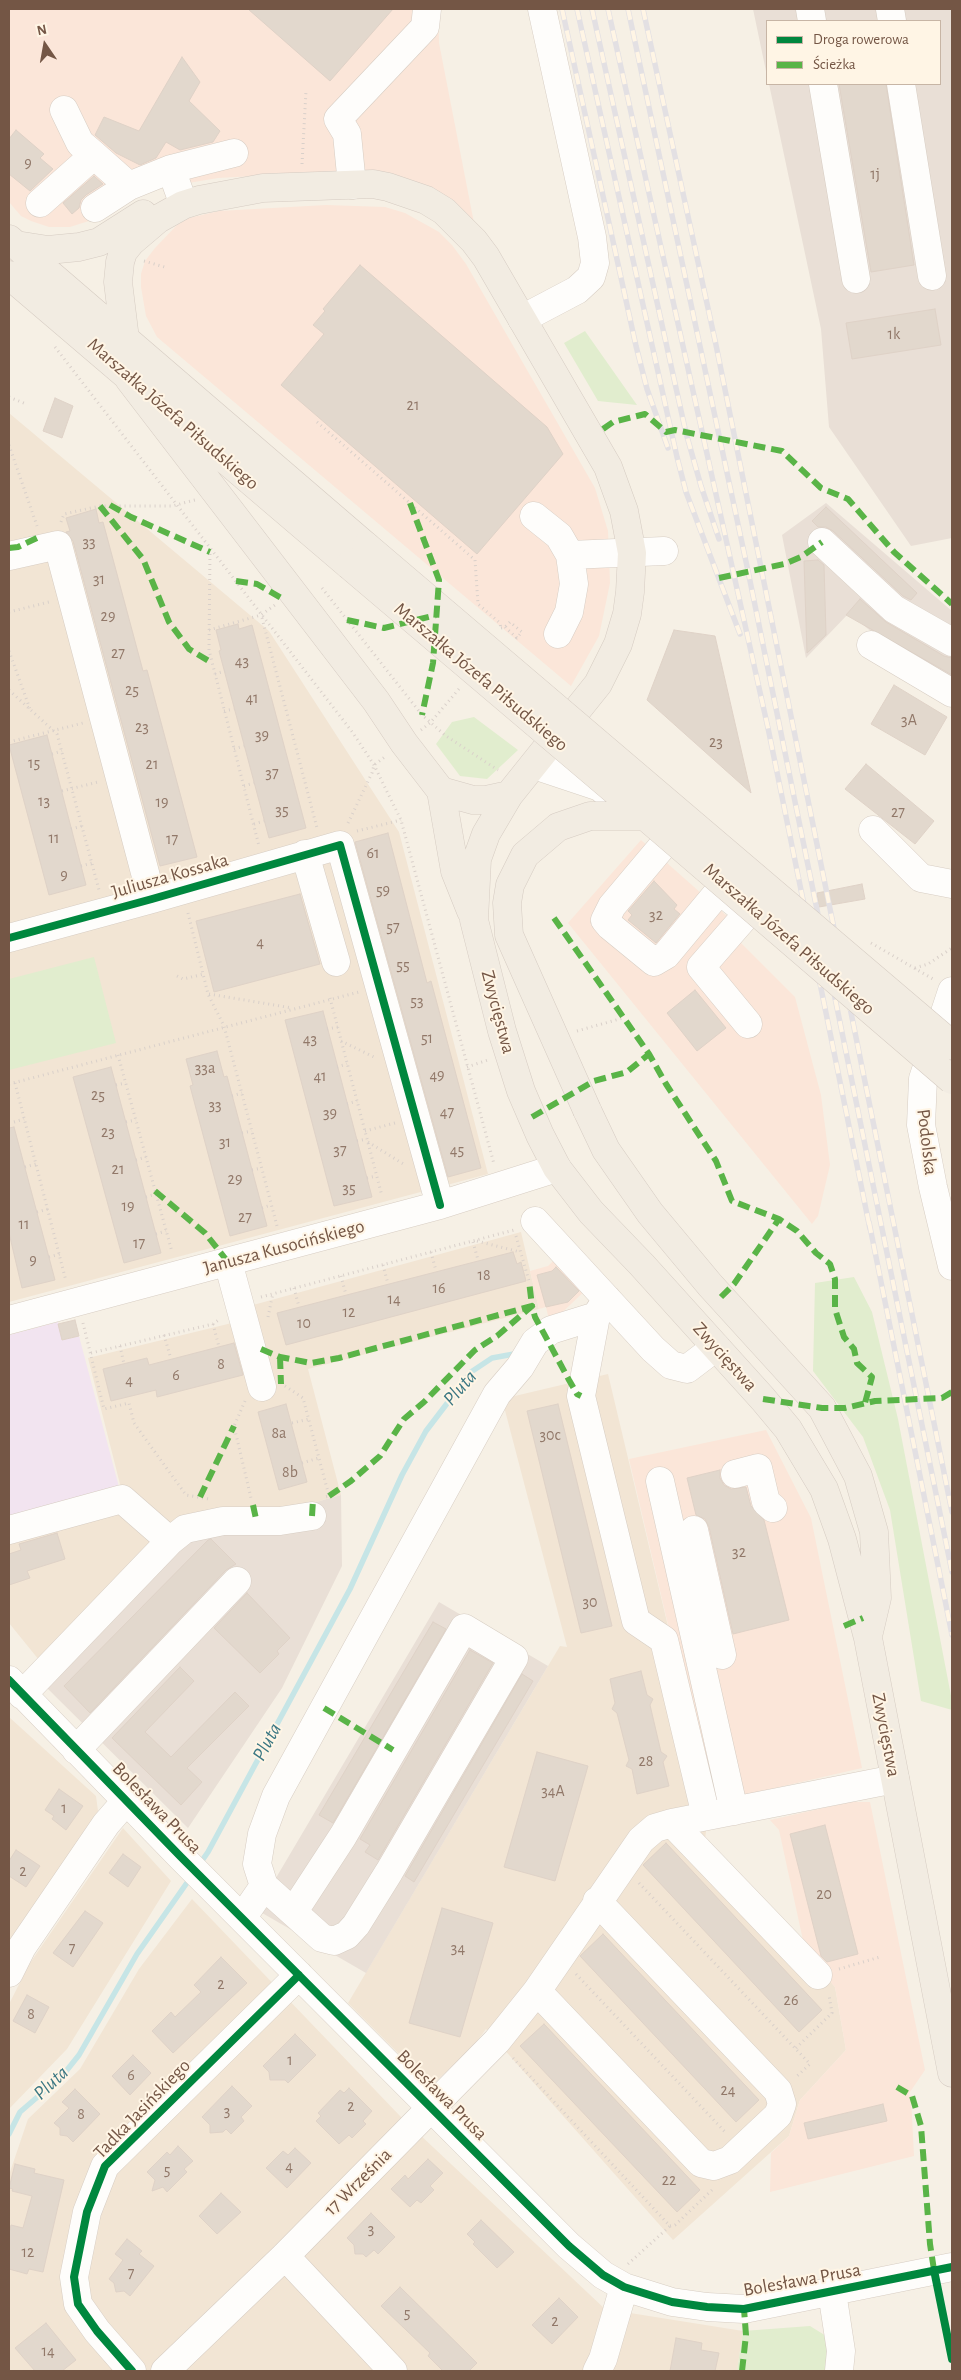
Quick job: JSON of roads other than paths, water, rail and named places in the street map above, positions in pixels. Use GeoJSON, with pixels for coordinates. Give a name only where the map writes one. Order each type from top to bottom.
{"type":"FeatureCollection","features":[{"type":"Feature","properties":{"kind":"main road","name":"Marszałka Józefa Piłsudskiego"},"geometry":{"type":"LineString","coordinates":[[12,242],[48,250],[80,247],[99,242],[180,194],[226,184],[243,184],[263,188]]}},
{"type":"Feature","properties":{"kind":"main road","name":"Marszałka Józefa Piłsudskiego"},"geometry":{"type":"LineString","coordinates":[[125,339],[118,282],[124,252],[130,242],[158,219],[183,206],[199,200],[263,188],[372,184],[409,192],[444,212],[474,240],[522,319],[608,467],[624,510],[632,553],[627,614],[608,668],[582,705]]}},
{"type":"Feature","properties":{"kind":"main road","name":"Marszałka Józefa Piłsudskiego"},"geometry":{"type":"LineString","coordinates":[[12,242],[125,339],[357,555],[645,816],[952,1080]]}},
{"type":"Feature","properties":{"kind":"main road","name":"Marszałka Józefa Piłsudskiego"},"geometry":{"type":"LineString","coordinates":[[9,275],[99,350],[129,379],[357,555],[952,1045]]}},
{"type":"Feature","properties":{"kind":"main road"},"geometry":{"type":"LineString","coordinates":[[129,379],[376,701],[404,743],[441,791],[455,871],[474,920]]}},
{"type":"Feature","properties":{"kind":"main road","name":"Zwycięstwa"},"geometry":{"type":"LineString","coordinates":[[582,705],[521,781],[486,834],[477,859],[474,920],[502,1031],[521,1091],[557,1168],[591,1212],[642,1265],[788,1429],[824,1489],[842,1539],[868,1638],[952,2073]]}},
{"type":"Feature","properties":{"kind":"main road"},"geometry":{"type":"LineString","coordinates":[[441,791],[474,800],[486,800],[521,781]]}},
{"type":"Feature","properties":{"kind":"main road"},"geometry":{"type":"LineString","coordinates":[[645,816],[590,816],[558,827],[525,855],[510,885],[507,903],[509,934],[606,1150],[650,1213],[710,1285],[822,1408],[858,1476],[874,1532],[877,1598],[868,1638]]}},
{"type":"Feature","properties":{"kind":"street"},"geometry":{"type":"LineString","coordinates":[[352,185],[347,134],[338,119],[425,27],[426,9]]}},
{"type":"Feature","properties":{"kind":"street"},"geometry":{"type":"LineString","coordinates":[[522,319],[577,290],[590,277],[596,263],[542,9]]}},
{"type":"Feature","properties":{"kind":"street"},"geometry":{"type":"LineString","coordinates":[[823,85],[856,278]]}},
{"type":"Feature","properties":{"kind":"street"},"geometry":{"type":"LineString","coordinates":[[901,85],[932,276]]}},
{"type":"Feature","properties":{"kind":"street"},"geometry":{"type":"LineString","coordinates":[[64,110],[80,143],[130,186]]}},
{"type":"Feature","properties":{"kind":"street"},"geometry":{"type":"LineString","coordinates":[[95,208],[130,186],[171,169],[234,153]]}},
{"type":"Feature","properties":{"kind":"street"},"geometry":{"type":"LineString","coordinates":[[40,203],[94,155]]}},
{"type":"Feature","properties":{"kind":"street"},"geometry":{"type":"LineString","coordinates":[[171,169],[180,194]]}},
{"type":"Feature","properties":{"kind":"street"},"geometry":{"type":"LineString","coordinates":[[534,516],[559,536],[570,555],[574,584],[569,612],[558,634]]}},
{"type":"Feature","properties":{"kind":"street"},"geometry":{"type":"LineString","coordinates":[[822,542],[894,609],[952,642]]}},
{"type":"Feature","properties":{"kind":"street"},"geometry":{"type":"LineString","coordinates":[[9,556],[51,546],[71,596],[152,899]]}},
{"type":"Feature","properties":{"kind":"street"},"geometry":{"type":"LineString","coordinates":[[570,555],[664,550]]}},
{"type":"Feature","properties":{"kind":"street"},"geometry":{"type":"LineString","coordinates":[[871,645],[952,693]]}},
{"type":"Feature","properties":{"kind":"street"},"geometry":{"type":"LineString","coordinates":[[521,781],[600,787],[748,914],[701,967],[748,1024]]}},
{"type":"Feature","properties":{"kind":"street"},"geometry":{"type":"LineString","coordinates":[[873,830],[921,878],[927,881],[952,884]]}},
{"type":"Feature","properties":{"kind":"street"},"geometry":{"type":"LineString","coordinates":[[665,843],[612,906],[605,920],[610,926],[654,962],[666,955],[720,890]]}},
{"type":"Feature","properties":{"kind":"street"},"geometry":{"type":"LineString","coordinates":[[330,845],[336,962]]}},
{"type":"Feature","properties":{"kind":"street"},"geometry":{"type":"LineString","coordinates":[[330,845],[379,986],[440,1205]]}},
{"type":"Feature","properties":{"kind":"street","name":"Juliusza Kossaka"},"geometry":{"type":"LineString","coordinates":[[9,938],[152,899],[330,845]]}},
{"type":"Feature","properties":{"kind":"street","name":"Podolska"},"geometry":{"type":"LineString","coordinates":[[952,991],[923,1078],[921,1125],[943,1185],[952,1266]]}},
{"type":"Feature","properties":{"kind":"street","name":"Janusza Kusocińskiego"},"geometry":{"type":"LineString","coordinates":[[9,1320],[440,1205],[557,1168]]}},
{"type":"Feature","properties":{"kind":"street"},"geometry":{"type":"LineString","coordinates":[[525,1226],[602,1307],[671,1365],[687,1369],[716,1347]]}},
{"type":"Feature","properties":{"kind":"street"},"geometry":{"type":"LineString","coordinates":[[228,1262],[260,1380]]}},
{"type":"Feature","properties":{"kind":"street"},"geometry":{"type":"LineString","coordinates":[[602,1307],[581,1396],[636,1621],[664,1640],[706,1816]]}},
{"type":"Feature","properties":{"kind":"street"},"geometry":{"type":"LineString","coordinates":[[294,1911],[343,1836],[464,1628],[514,1658],[356,1925],[347,1934],[334,1941],[322,1938],[264,1886],[257,1864],[262,1834],[276,1796],[497,1394],[520,1367],[535,1342],[551,1330],[602,1307]]}},
{"type":"Feature","properties":{"kind":"street"},"geometry":{"type":"LineString","coordinates":[[735,1474],[758,1468],[766,1502],[773,1508]]}},
{"type":"Feature","properties":{"kind":"street"},"geometry":{"type":"LineString","coordinates":[[660,1482],[734,1811]]}},
{"type":"Feature","properties":{"kind":"street"},"geometry":{"type":"LineString","coordinates":[[9,1530],[122,1499],[170,1541]]}},
{"type":"Feature","properties":{"kind":"street"},"geometry":{"type":"LineString","coordinates":[[15,1687],[184,1529],[200,1524],[256,1519],[280,1521],[317,1507]]}},
{"type":"Feature","properties":{"kind":"street"},"geometry":{"type":"LineString","coordinates":[[694,1530],[722,1656]]}},
{"type":"Feature","properties":{"kind":"street"},"geometry":{"type":"LineString","coordinates":[[76,1750],[238,1581]]}},
{"type":"Feature","properties":{"kind":"street","name":"Bolesława Prusa"},"geometry":{"type":"LineString","coordinates":[[15,1687],[181,1857],[569,2246],[603,2275],[625,2277],[672,2302],[707,2307],[744,2309],[952,2267]]}},
{"type":"Feature","properties":{"kind":"street","name":"17 Września"},"geometry":{"type":"LineString","coordinates":[[165,2371],[284,2256],[497,2041],[537,1991],[622,1865],[641,1840],[654,1828],[895,1779]]}},
{"type":"Feature","properties":{"kind":"street"},"geometry":{"type":"LineString","coordinates":[[9,1973],[22,1947],[106,1824],[127,1800]]}},
{"type":"Feature","properties":{"kind":"street"},"geometry":{"type":"LineString","coordinates":[[672,1823],[818,1975]]}},
{"type":"Feature","properties":{"kind":"street"},"geometry":{"type":"LineString","coordinates":[[242,1918],[264,1886]]}},
{"type":"Feature","properties":{"kind":"street"},"geometry":{"type":"LineString","coordinates":[[537,1991],[701,2163],[714,2166],[730,2160],[778,2115],[782,2104],[778,2091],[597,1901]]}},
{"type":"Feature","properties":{"kind":"street","name":"Tadka Jasińskiego"},"geometry":{"type":"LineString","coordinates":[[132,2371],[97,2331],[78,2304],[74,2277],[87,2212],[105,2166],[299,1975]]}},
{"type":"Feature","properties":{"kind":"street"},"geometry":{"type":"LineString","coordinates":[[284,2256],[393,2371]]}},
{"type":"Feature","properties":{"kind":"street"},"geometry":{"type":"LineString","coordinates":[[597,2371],[625,2277]]}},
{"type":"Feature","properties":{"kind":"street"},"geometry":{"type":"LineString","coordinates":[[832,2292],[841,2351],[839,2371]]}},
{"type":"Feature","properties":{"kind":"waterway","name":"Pluta"},"geometry":{"type":"LineString","coordinates":[[199,1865],[208,1852],[350,1589],[402,1475],[426,1431],[471,1372],[492,1358],[514,1354]]}},
{"type":"Feature","properties":{"kind":"waterway","name":"Pluta"},"geometry":{"type":"LineString","coordinates":[[9,2134],[20,2112],[63,2075],[79,2055],[137,1954],[191,1877]]}},
{"type":"Feature","properties":{"kind":"railway"},"geometry":{"type":"LineString","coordinates":[[562,9],[636,346],[647,389],[668,448]]}},
{"type":"Feature","properties":{"kind":"railway"},"geometry":{"type":"LineString","coordinates":[[577,9],[686,492],[740,634]]}},
{"type":"Feature","properties":{"kind":"railway"},"geometry":{"type":"LineString","coordinates":[[592,9],[686,433],[719,539]]}},
{"type":"Feature","properties":{"kind":"railway"},"geometry":{"type":"LineString","coordinates":[[608,9],[768,728],[870,1229]]}},
{"type":"Feature","properties":{"kind":"railway"},"geometry":{"type":"LineString","coordinates":[[628,9],[748,571],[952,1572]]}},
{"type":"Feature","properties":{"kind":"railway"},"geometry":{"type":"LineString","coordinates":[[643,9],[716,345],[952,1512]]}},
{"type":"Feature","properties":{"kind":"railway"},"geometry":{"type":"LineString","coordinates":[[869,1222],[952,1635]]}}]}
